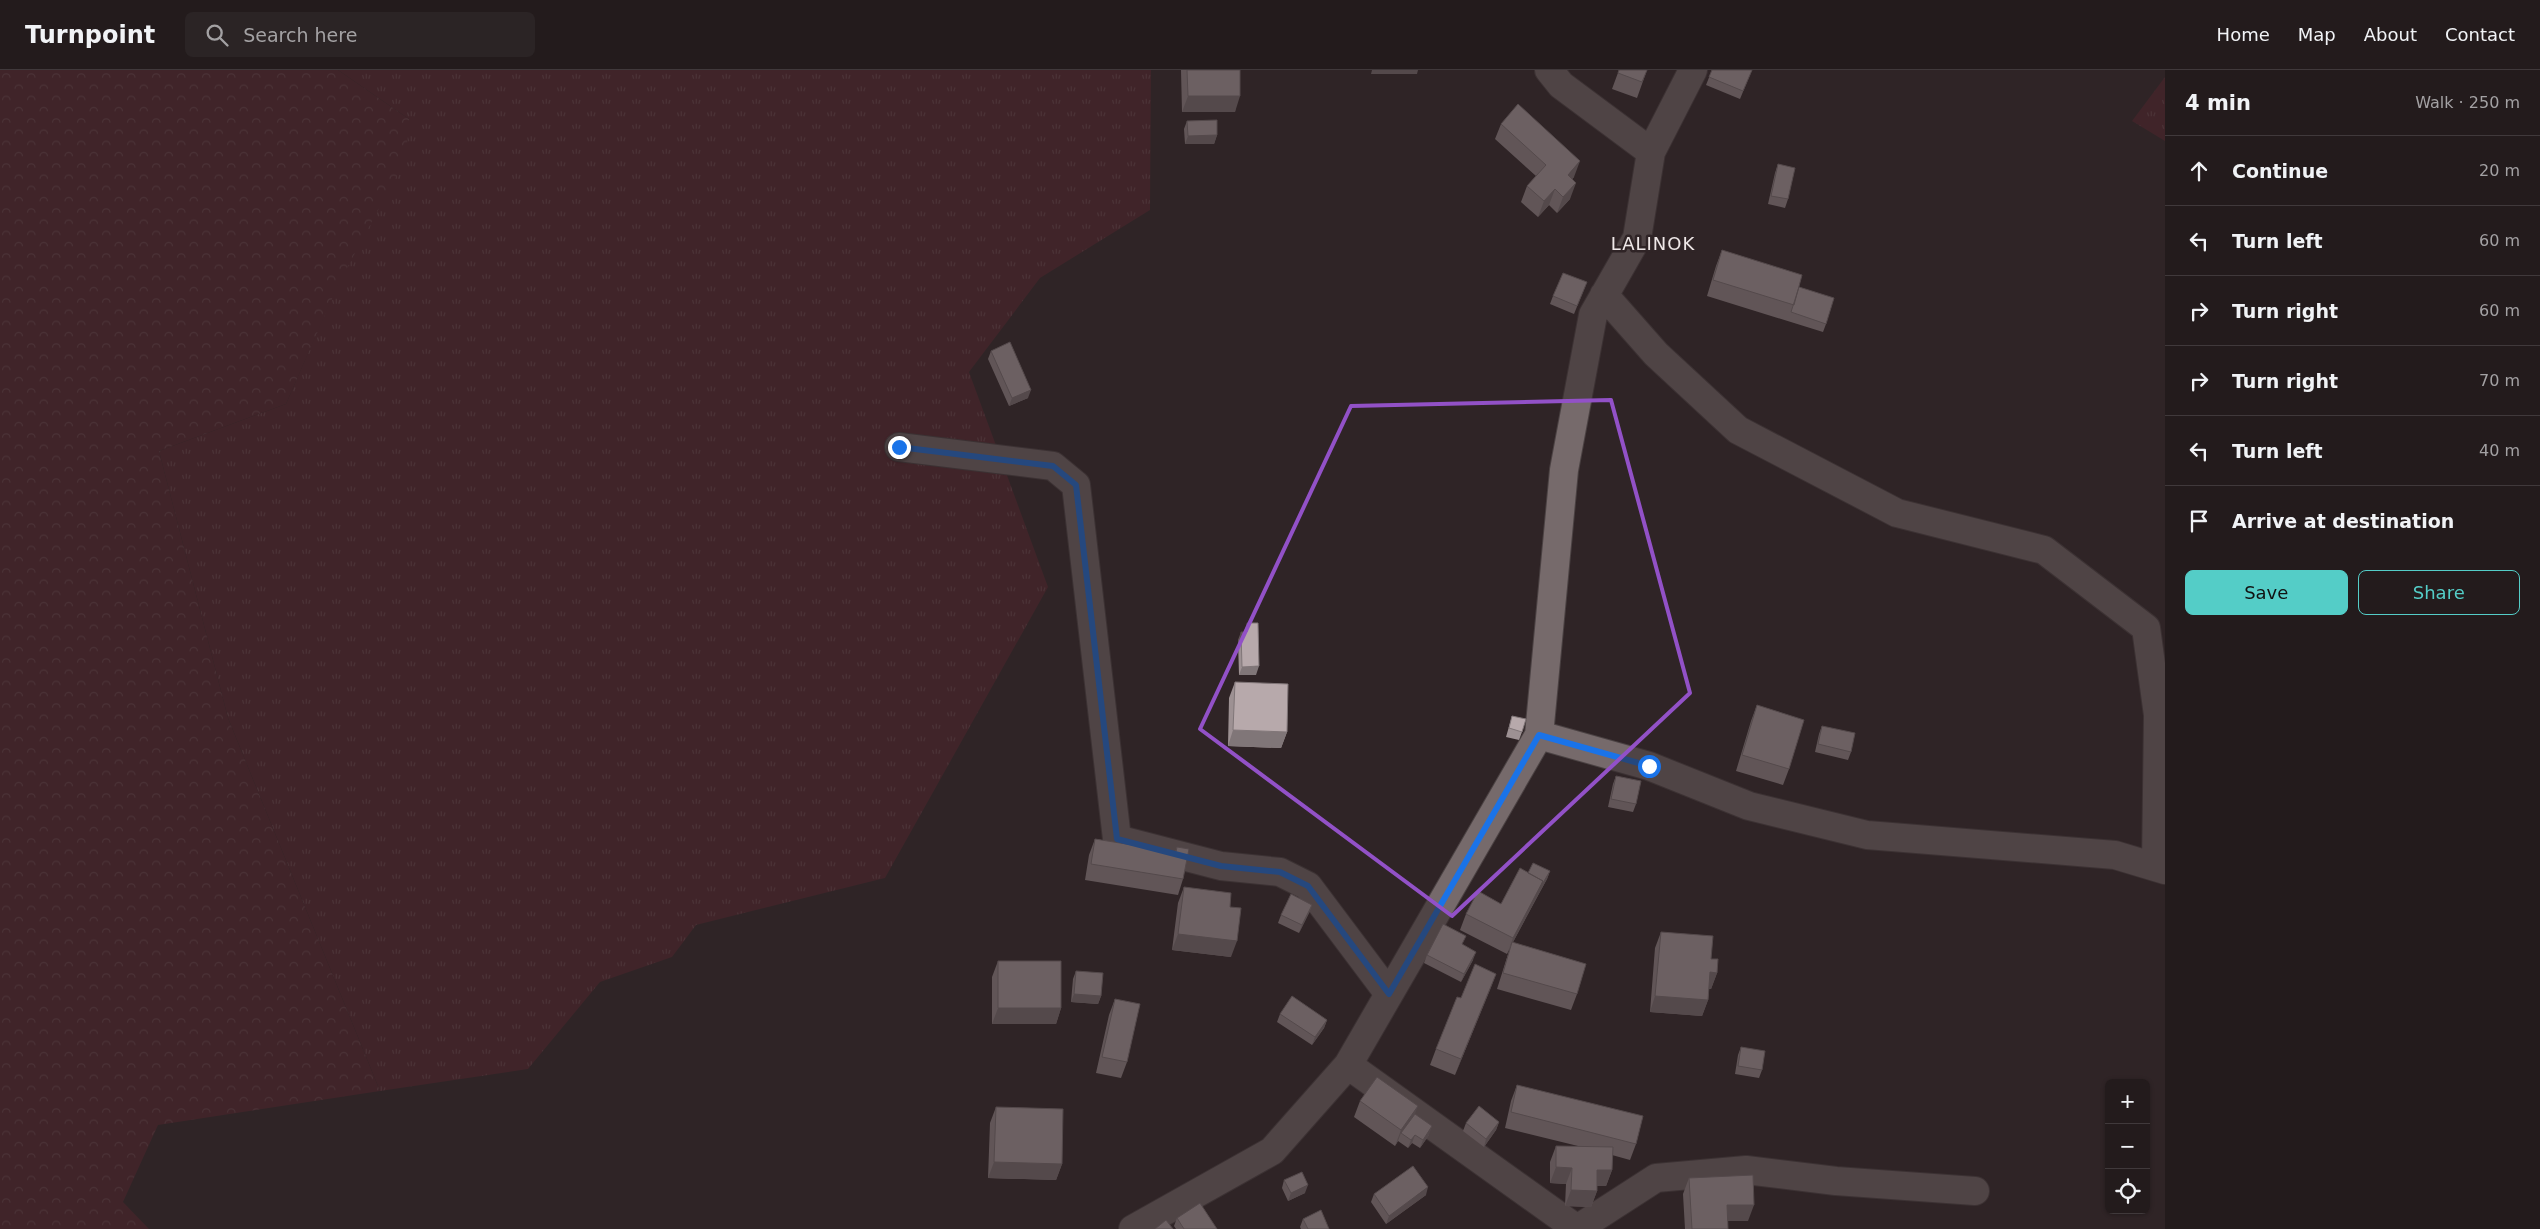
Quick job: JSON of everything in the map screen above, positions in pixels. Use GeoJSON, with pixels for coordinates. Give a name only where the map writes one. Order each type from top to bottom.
{"type":"FeatureCollection","features":[{"type":"Feature","properties":{"kind":"street"},"geometry":{"type":"LineString","coordinates":[[1549,70],[1562,85],[1651,152]]}},
{"type":"Feature","properties":{"kind":"street"},"geometry":{"type":"LineString","coordinates":[[1133,1229],[1272,1151],[1348,1065],[1539,735],[1564,470],[1593,315],[1638,238],[1651,152],[1693,70]]}},
{"type":"Feature","properties":{"kind":"street"},"geometry":{"type":"LineString","coordinates":[[1539,735],[1649,766],[1749,806],[1867,835],[2115,855],[2160,869],[2158,715],[2146,628],[2044,550],[1897,513],[1738,430],[1656,354],[1604,295]]}},
{"type":"Feature","properties":{"kind":"street"},"geometry":{"type":"LineString","coordinates":[[899,447],[1053,466],[1076,485],[1117,839],[1221,866],[1280,872],[1308,886],[1389,994]]}},
{"type":"Feature","properties":{"kind":"street"},"geometry":{"type":"LineString","coordinates":[[1348,1065],[1578,1229],[1656,1178],[1746,1170],[1836,1181],[1975,1191]]}},
{"type":"Feature","properties":{"kind":"highlighted area"},"geometry":{"type":"Polygon","coordinates":[[[1611,400],[1690,693],[1452,916],[1200,729],[1351,406],[1611,400]]]}},
{"type":"Feature","properties":{"kind":"green space"},"geometry":{"type":"Polygon","coordinates":[[[0,70],[338,70],[409,119],[406,158],[339,283],[286,404],[159,451],[228,718],[380,1091],[158,1125],[123,1202],[149,1229],[0,1229],[0,70]]]}},
{"type":"Feature","properties":{"kind":"green space"},"geometry":{"type":"Polygon","coordinates":[[[338,70],[1151,70],[1150,210],[1040,278],[969,372],[1048,587],[885,878],[696,925],[672,957],[600,982],[528,1069],[380,1091],[228,718],[159,451],[286,404],[409,119],[338,70]]]}},
{"type":"Feature","properties":{"kind":"green space"},"geometry":{"type":"Polygon","coordinates":[[[2165,77],[2165,141],[2132,121],[2165,77]]]}},
{"type":"Feature","properties":{"kind":"building"},"geometry":{"type":"Polygon","coordinates":[[[1187,70],[1240,70],[1240,96],[1188,96],[1187,70]]]}},
{"type":"Feature","properties":{"kind":"building"},"geometry":{"type":"Polygon","coordinates":[[[1619,70],[1647,70],[1642,82],[1618,73],[1619,70]]]}},
{"type":"Feature","properties":{"kind":"building"},"geometry":{"type":"Polygon","coordinates":[[[1712,70],[1752,70],[1743,91],[1709,77],[1712,70]]]}},
{"type":"Feature","properties":{"kind":"building"},"geometry":{"type":"Polygon","coordinates":[[[1518,104],[1580,161],[1568,175],[1576,183],[1563,197],[1555,189],[1544,201],[1527,186],[1546,165],[1501,124],[1518,104]]]}},
{"type":"Feature","properties":{"kind":"building"},"geometry":{"type":"Polygon","coordinates":[[[1217,120],[1217,135],[1188,136],[1187,121],[1217,120]]]}},
{"type":"Feature","properties":{"kind":"building"},"geometry":{"type":"Polygon","coordinates":[[[1778,164],[1795,168],[1788,199],[1771,196],[1778,164]]]}},
{"type":"Feature","properties":{"kind":"building"},"geometry":{"type":"Polygon","coordinates":[[[1722,250],[1802,275],[1794,305],[1713,280],[1722,250]]]}},
{"type":"Feature","properties":{"kind":"building"},"geometry":{"type":"Polygon","coordinates":[[[1563,273],[1587,282],[1577,306],[1553,296],[1563,273]]]}},
{"type":"Feature","properties":{"kind":"building"},"geometry":{"type":"Polygon","coordinates":[[[1799,287],[1834,298],[1826,324],[1791,312],[1799,287]]]}},
{"type":"Feature","properties":{"kind":"building"},"geometry":{"type":"Polygon","coordinates":[[[1010,342],[1031,390],[1012,398],[991,351],[1010,342]]]}},
{"type":"Feature","properties":{"kind":"building"},"geometry":{"type":"Polygon","coordinates":[[[1247,623],[1258,623],[1259,666],[1242,667],[1241,632],[1247,632],[1247,623]]]}},
{"type":"Feature","properties":{"kind":"building"},"geometry":{"type":"Polygon","coordinates":[[[1235,682],[1288,684],[1287,732],[1233,730],[1235,682]]]}},
{"type":"Feature","properties":{"kind":"building"},"geometry":{"type":"Polygon","coordinates":[[[1757,705],[1804,720],[1789,769],[1742,755],[1757,705]]]}},
{"type":"Feature","properties":{"kind":"building"},"geometry":{"type":"Polygon","coordinates":[[[1512,716],[1526,719],[1522,732],[1509,728],[1512,716]]]}},
{"type":"Feature","properties":{"kind":"building"},"geometry":{"type":"Polygon","coordinates":[[[1822,726],[1855,733],[1851,752],[1818,744],[1822,726]]]}},
{"type":"Feature","properties":{"kind":"building"},"geometry":{"type":"Polygon","coordinates":[[[1616,776],[1641,781],[1636,804],[1611,799],[1616,776]]]}},
{"type":"Feature","properties":{"kind":"building"},"geometry":{"type":"Polygon","coordinates":[[[1095,839],[1176,852],[1177,847],[1189,849],[1183,879],[1091,864],[1095,839]]]}},
{"type":"Feature","properties":{"kind":"building"},"geometry":{"type":"Polygon","coordinates":[[[1533,863],[1550,871],[1540,888],[1543,881],[1528,873],[1533,863]]]}},
{"type":"Feature","properties":{"kind":"building"},"geometry":{"type":"Polygon","coordinates":[[[1520,868],[1543,881],[1513,938],[1466,914],[1478,891],[1501,904],[1520,868]]]}},
{"type":"Feature","properties":{"kind":"building"},"geometry":{"type":"Polygon","coordinates":[[[1184,887],[1231,893],[1230,907],[1241,908],[1237,941],[1178,934],[1184,887]]]}},
{"type":"Feature","properties":{"kind":"building"},"geometry":{"type":"Polygon","coordinates":[[[1291,894],[1312,905],[1302,925],[1281,915],[1291,894]]]}},
{"type":"Feature","properties":{"kind":"building"},"geometry":{"type":"Polygon","coordinates":[[[1443,924],[1466,936],[1462,944],[1476,952],[1464,974],[1427,955],[1443,924]]]}},
{"type":"Feature","properties":{"kind":"building"},"geometry":{"type":"Polygon","coordinates":[[[1661,932],[1713,936],[1711,959],[1718,959],[1717,973],[1710,972],[1708,1000],[1655,996],[1661,932]]]}},
{"type":"Feature","properties":{"kind":"building"},"geometry":{"type":"Polygon","coordinates":[[[1512,942],[1586,964],[1577,994],[1503,973],[1512,942]]]}},
{"type":"Feature","properties":{"kind":"building"},"geometry":{"type":"Polygon","coordinates":[[[998,961],[1061,961],[1061,1008],[998,1008],[998,961]]]}},
{"type":"Feature","properties":{"kind":"building"},"geometry":{"type":"Polygon","coordinates":[[[1475,964],[1496,974],[1461,1059],[1436,1049],[1457,997],[1461,998],[1475,964]]]}},
{"type":"Feature","properties":{"kind":"building"},"geometry":{"type":"Polygon","coordinates":[[[1076,971],[1103,973],[1101,996],[1074,994],[1076,971]]]}},
{"type":"Feature","properties":{"kind":"building"},"geometry":{"type":"Polygon","coordinates":[[[1292,996],[1327,1020],[1315,1037],[1280,1014],[1292,996]]]}},
{"type":"Feature","properties":{"kind":"building"},"geometry":{"type":"Polygon","coordinates":[[[1115,999],[1140,1004],[1127,1062],[1102,1057],[1115,999]]]}},
{"type":"Feature","properties":{"kind":"building"},"geometry":{"type":"Polygon","coordinates":[[[1741,1047],[1765,1051],[1762,1070],[1738,1066],[1741,1047]]]}},
{"type":"Feature","properties":{"kind":"building"},"geometry":{"type":"Polygon","coordinates":[[[1377,1077],[1418,1106],[1401,1130],[1360,1101],[1377,1077]]]}},
{"type":"Feature","properties":{"kind":"building"},"geometry":{"type":"Polygon","coordinates":[[[1517,1085],[1643,1116],[1636,1144],[1511,1112],[1517,1085]]]}},
{"type":"Feature","properties":{"kind":"building"},"geometry":{"type":"Polygon","coordinates":[[[1479,1106],[1499,1122],[1486,1139],[1466,1123],[1479,1106]]]}},
{"type":"Feature","properties":{"kind":"building"},"geometry":{"type":"Polygon","coordinates":[[[996,1107],[1063,1109],[1062,1164],[994,1162],[996,1107]]]}},
{"type":"Feature","properties":{"kind":"building"},"geometry":{"type":"Polygon","coordinates":[[[1415,1114],[1432,1126],[1423,1140],[1415,1135],[1411,1140],[1401,1133],[1415,1114]]]}},
{"type":"Feature","properties":{"kind":"building"},"geometry":{"type":"Polygon","coordinates":[[[1556,1146],[1613,1147],[1612,1170],[1597,1170],[1597,1191],[1571,1190],[1572,1168],[1556,1167],[1556,1146]]]}},
{"type":"Feature","properties":{"kind":"building"},"geometry":{"type":"Polygon","coordinates":[[[1413,1166],[1428,1187],[1389,1216],[1374,1194],[1413,1166]]]}},
{"type":"Feature","properties":{"kind":"building"},"geometry":{"type":"Polygon","coordinates":[[[1302,1172],[1308,1185],[1291,1193],[1284,1180],[1302,1172]]]}},
{"type":"Feature","properties":{"kind":"building"},"geometry":{"type":"Polygon","coordinates":[[[1753,1175],[1754,1205],[1727,1205],[1728,1229],[1692,1229],[1689,1178],[1753,1175]]]}},
{"type":"Feature","properties":{"kind":"building"},"geometry":{"type":"Polygon","coordinates":[[[1200,1203],[1217,1229],[1184,1229],[1177,1218],[1200,1203]]]}},
{"type":"Feature","properties":{"kind":"building"},"geometry":{"type":"Polygon","coordinates":[[[1321,1210],[1329,1229],[1308,1229],[1303,1219],[1321,1210]]]}},
{"type":"Feature","properties":{"kind":"building"},"geometry":{"type":"Polygon","coordinates":[[[1166,1220],[1173,1229],[1155,1229],[1166,1220]]]}},
{"type":"Feature","properties":{"kind":"district","name":"LALINOK"},"geometry":{"type":"Point","coordinates":[1653,244]}},
{"type":"Feature","properties":{"kind":"route"},"geometry":{"type":"LineString","coordinates":[[899,447],[1053,466],[1076,485],[1117,839],[1221,866],[1280,872],[1308,886],[1389,994],[1539,735],[1649,766]]}}]}
